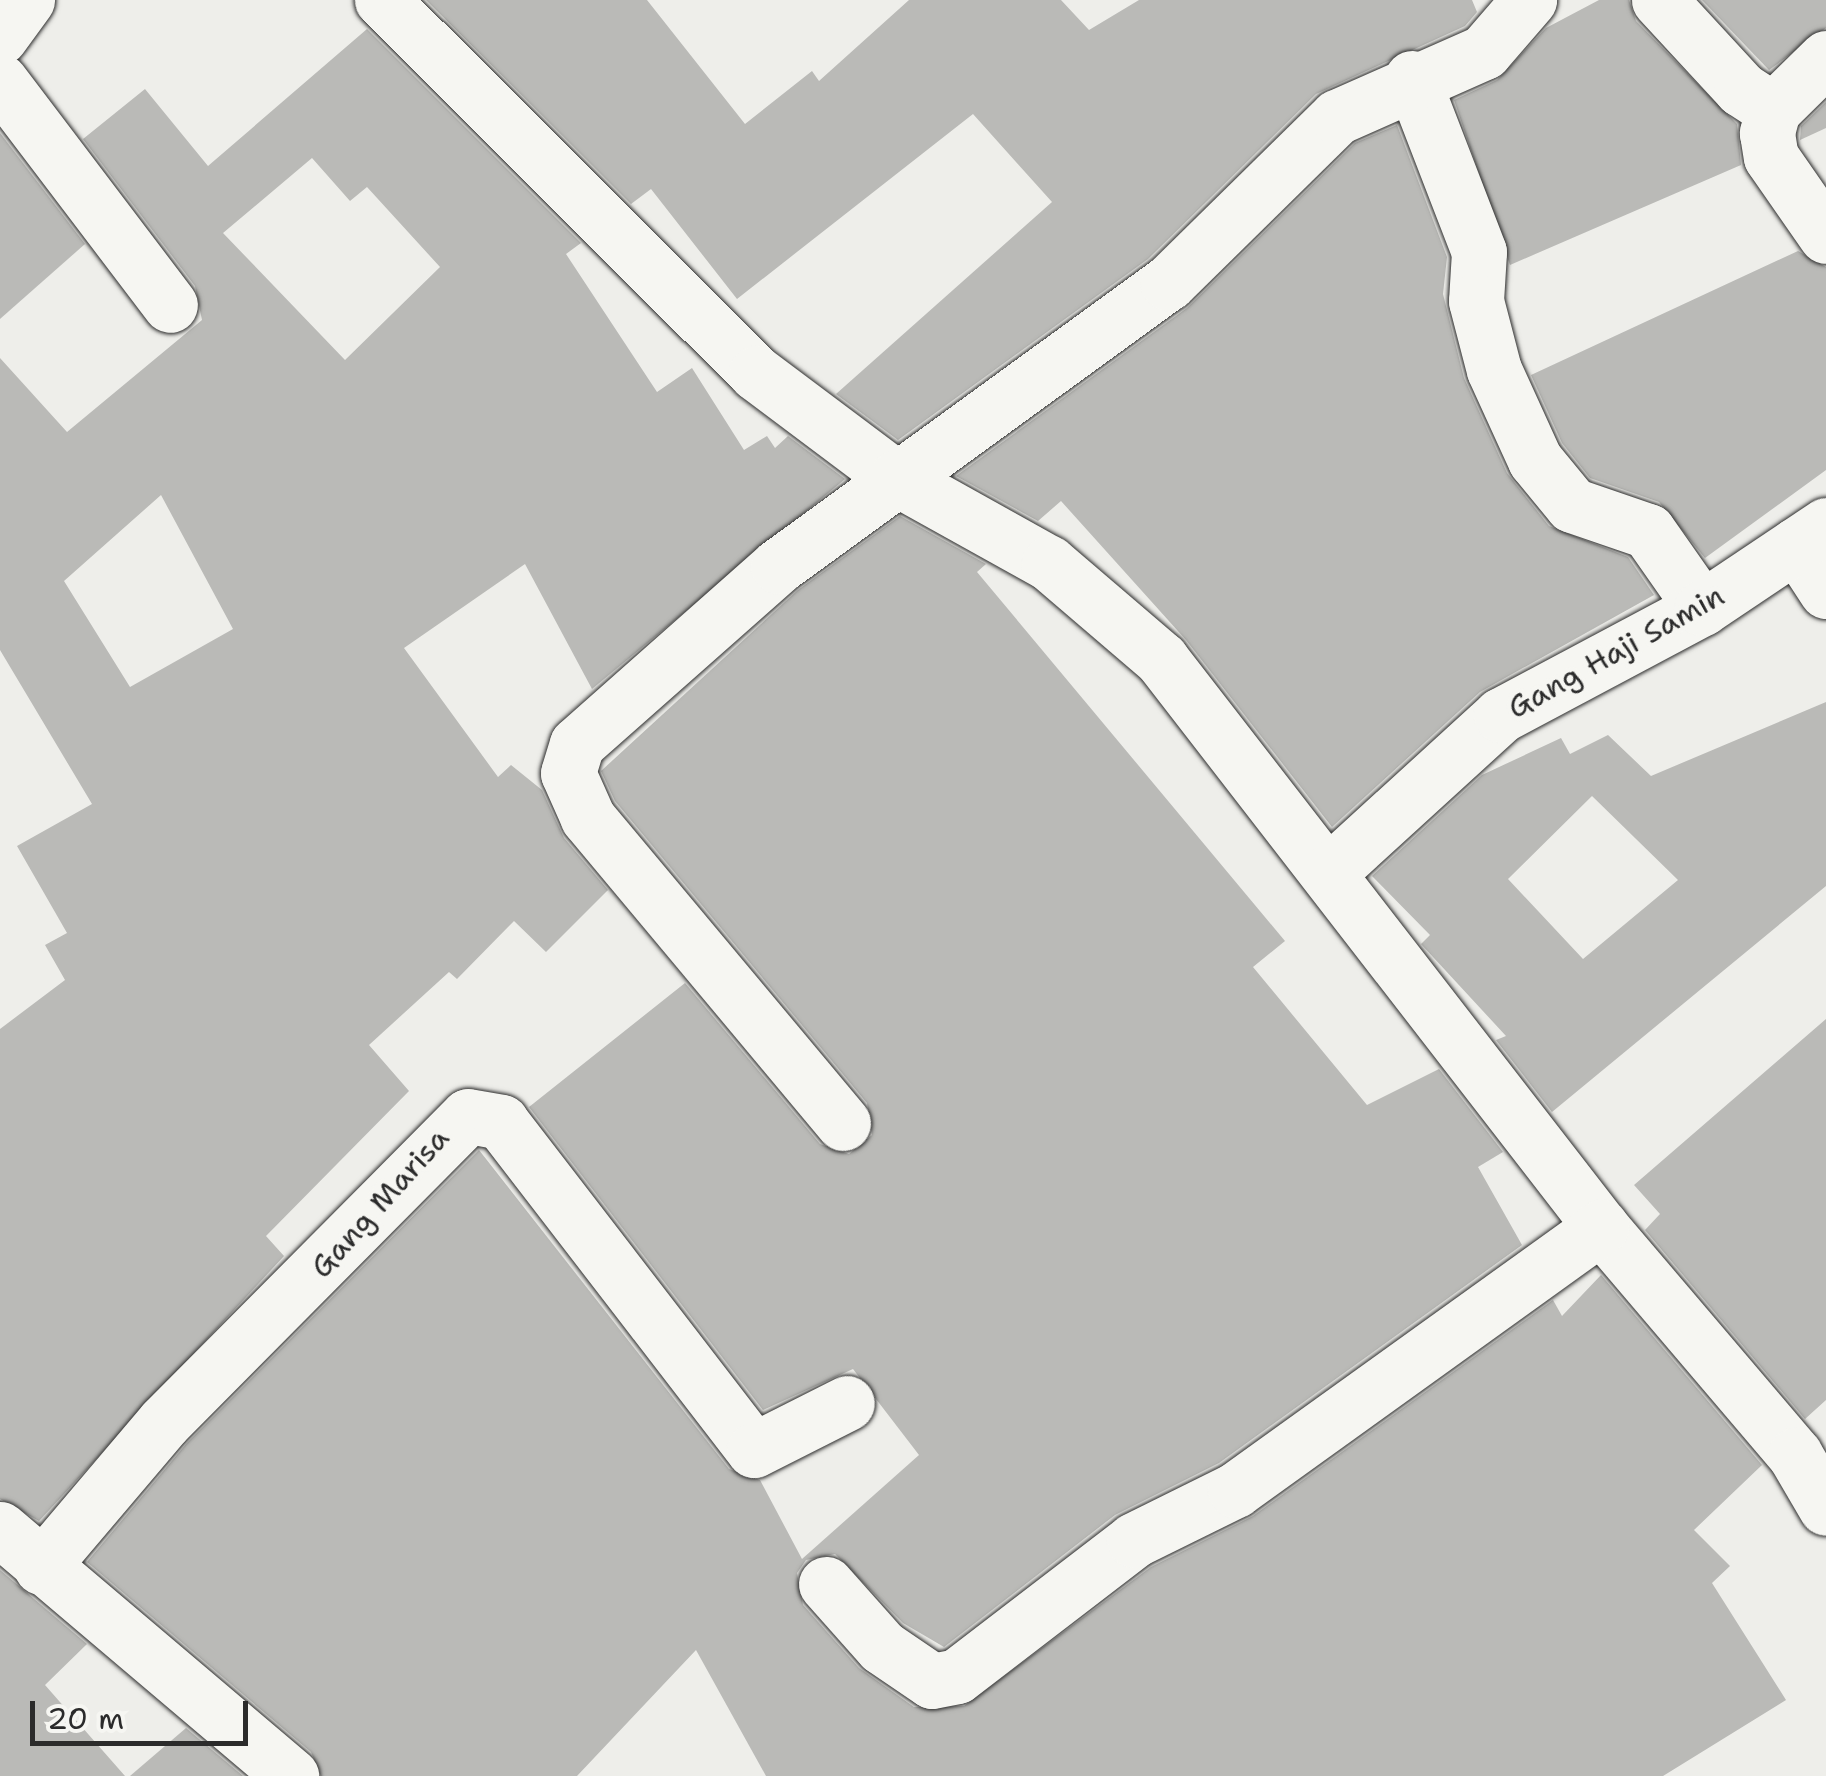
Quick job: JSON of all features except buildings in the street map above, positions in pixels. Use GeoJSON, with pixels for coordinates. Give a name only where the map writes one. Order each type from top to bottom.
{"type":"FeatureCollection","features":[{"type":"Feature","properties":{"kind":"street"},"geometry":{"type":"LineString","coordinates":[[0,37],[27,0]]}},
{"type":"Feature","properties":{"kind":"street"},"geometry":{"type":"LineString","coordinates":[[382,0],[756,373],[896,478],[1049,563],[1118,615],[1328,873],[1601,1226],[1811,1446],[1826,1508]]}},
{"type":"Feature","properties":{"kind":"street"},"geometry":{"type":"LineString","coordinates":[[844,1122],[588,818],[568,773],[577,744],[603,716],[896,478],[1168,283],[1337,116],[1412,78],[1484,52],[1529,0]]}},
{"type":"Feature","properties":{"kind":"street"},"geometry":{"type":"LineString","coordinates":[[1660,0],[1741,89],[1773,110]]}},
{"type":"Feature","properties":{"kind":"street"},"geometry":{"type":"LineString","coordinates":[[1826,58],[1773,110],[1771,156],[1826,236]]}},
{"type":"Feature","properties":{"kind":"street"},"geometry":{"type":"LineString","coordinates":[[1412,78],[1479,252],[1476,302],[1494,370],[1535,460],[1572,505],[1648,531],[1702,608]]}},
{"type":"Feature","properties":{"kind":"street"},"geometry":{"type":"LineString","coordinates":[[0,81],[170,305]]}},
{"type":"Feature","properties":{"kind":"street"},"geometry":{"type":"LineString","coordinates":[[1811,535],[1826,591]]}},
{"type":"Feature","properties":{"kind":"street","name":"Gang Haji Samin"},"geometry":{"type":"LineString","coordinates":[[1328,873],[1501,715],[1702,608],[1811,535]]}},
{"type":"Feature","properties":{"kind":"street","name":"Gang Marisa"},"geometry":{"type":"LineString","coordinates":[[41,1567],[164,1422],[468,1116],[501,1122],[754,1450],[848,1403]]}},
{"type":"Feature","properties":{"kind":"street"},"geometry":{"type":"LineString","coordinates":[[826,1584],[882,1646],[932,1681],[958,1676],[1134,1540],[1235,1490],[1601,1226]]}},
{"type":"Feature","properties":{"kind":"street"},"geometry":{"type":"LineString","coordinates":[[0,1529],[291,1776]]}}]}
